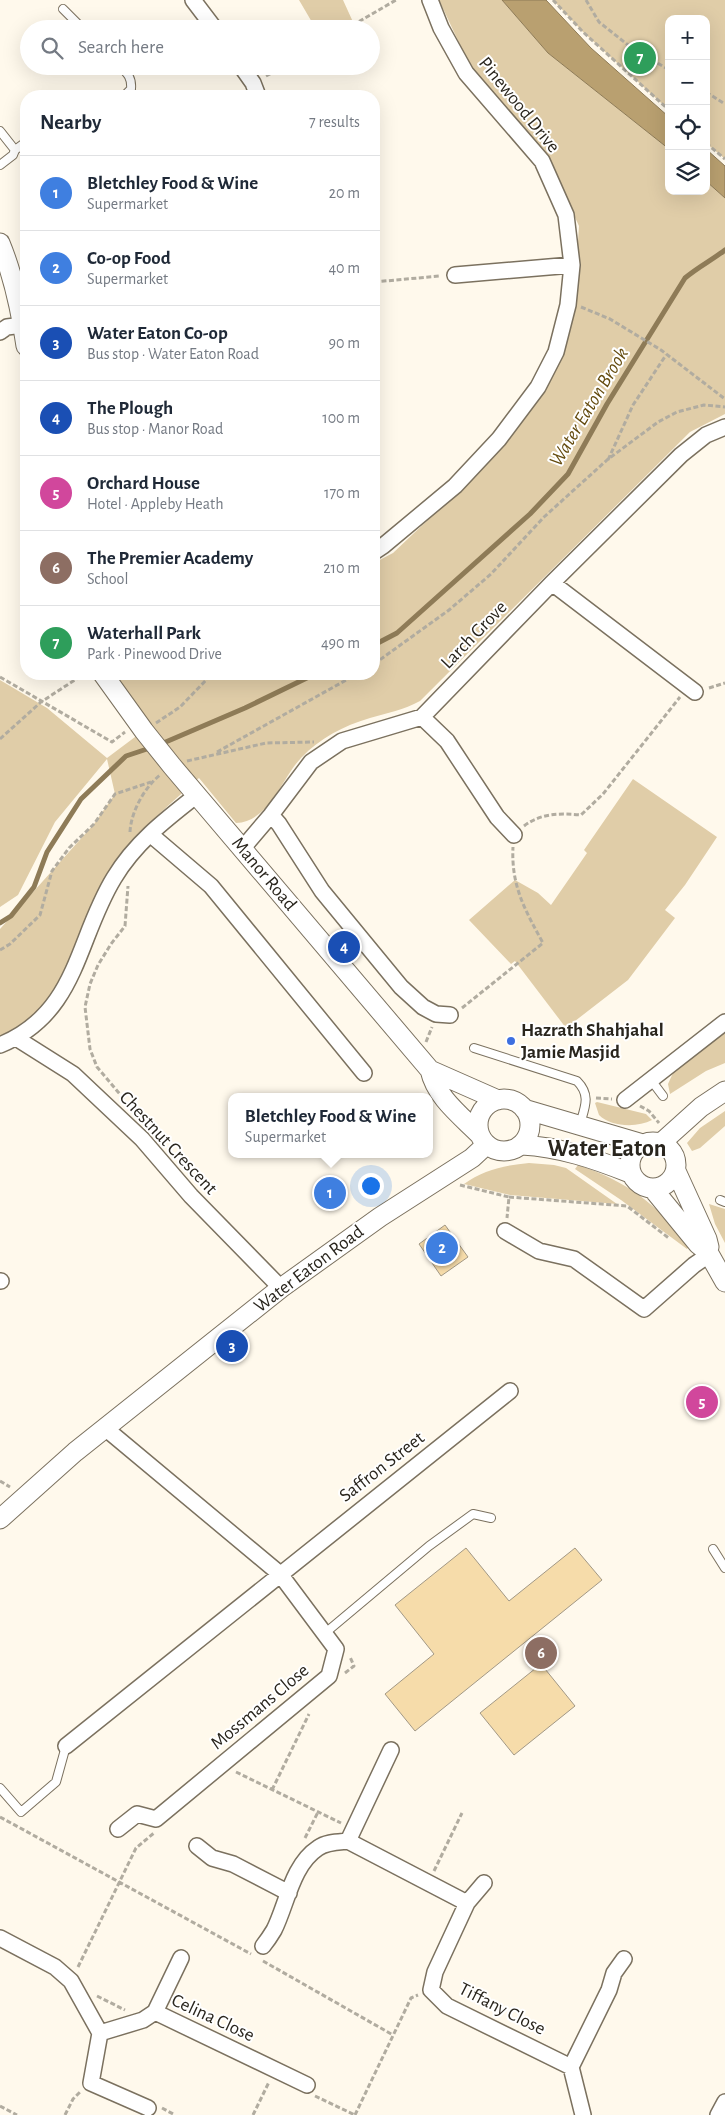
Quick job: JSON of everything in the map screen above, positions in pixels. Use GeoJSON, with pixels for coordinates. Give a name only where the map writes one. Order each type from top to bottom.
{"type":"FeatureCollection","features":[{"type":"Feature","properties":{"kind":"street"},"geometry":{"type":"LineString","coordinates":[[193,0],[208,20]]}},
{"type":"Feature","properties":{"kind":"street","name":"Pinewood Drive"},"geometry":{"type":"LineString","coordinates":[[380,548],[455,486],[499,439],[538,387],[556,352],[568,305],[572,265],[566,214],[542,161],[466,73],[441,28],[430,0]]}},
{"type":"Feature","properties":{"kind":"street"},"geometry":{"type":"LineString","coordinates":[[246,75],[255,90]]}},
{"type":"Feature","properties":{"kind":"street"},"geometry":{"type":"LineString","coordinates":[[0,243],[9,265],[20,312]]}},
{"type":"Feature","properties":{"kind":"street"},"geometry":{"type":"LineString","coordinates":[[454,275],[572,265]]}},
{"type":"Feature","properties":{"kind":"street"},"geometry":{"type":"LineString","coordinates":[[0,332],[7,328],[20,326]]}},
{"type":"Feature","properties":{"kind":"street","name":"Larch Grove"},"geometry":{"type":"LineString","coordinates":[[242,848],[271,815],[311,762],[342,742],[422,717],[552,583],[681,455],[706,435],[725,427]]}},
{"type":"Feature","properties":{"kind":"street"},"geometry":{"type":"LineString","coordinates":[[552,583],[692,690]]}},
{"type":"Feature","properties":{"kind":"street","name":"Manor Road"},"geometry":{"type":"LineString","coordinates":[[107,680],[171,765],[425,1065],[436,1088],[444,1099],[483,1139]]}},
{"type":"Feature","properties":{"kind":"street"},"geometry":{"type":"LineString","coordinates":[[422,717],[446,741],[497,817],[514,834]]}},
{"type":"Feature","properties":{"kind":"street"},"geometry":{"type":"LineString","coordinates":[[0,1044],[16,1038],[38,1022],[60,997],[76,968],[110,885],[130,854],[150,834],[196,795]]}},
{"type":"Feature","properties":{"kind":"street"},"geometry":{"type":"LineString","coordinates":[[271,815],[280,824],[322,891],[395,979],[419,1004],[443,1014]]}},
{"type":"Feature","properties":{"kind":"street"},"geometry":{"type":"LineString","coordinates":[[150,834],[210,886],[364,1073]]}},
{"type":"Feature","properties":{"kind":"street"},"geometry":{"type":"LineString","coordinates":[[625,1100],[725,1022]]}},
{"type":"Feature","properties":{"kind":"street","name":"Chestnut Crescent"},"geometry":{"type":"LineString","coordinates":[[16,1038],[73,1074],[142,1138],[191,1196],[281,1288]]}},
{"type":"Feature","properties":{"kind":"street","name":"Manor Road"},"geometry":{"type":"LineString","coordinates":[[425,1065],[498,1100]]}},
{"type":"Feature","properties":{"kind":"street"},"geometry":{"type":"LineString","coordinates":[[630,1173],[630,1159],[638,1147],[652,1144],[725,1091]]}},
{"type":"Feature","properties":{"kind":"street"},"geometry":{"type":"LineString","coordinates":[[524,1108],[529,1118],[530,1126],[529,1134],[522,1144],[512,1150],[503,1152],[494,1150],[483,1139],[477,1125],[482,1111],[487,1105],[498,1100],[509,1100],[524,1108],[652,1144],[672,1152],[675,1158],[676,1170],[707,1239],[709,1253]]}},
{"type":"Feature","properties":{"kind":"street","name":"Water Eaton Road"},"geometry":{"type":"LineString","coordinates":[[0,1519],[41,1481],[105,1428],[281,1288],[380,1217],[472,1158],[483,1139]]}},
{"type":"Feature","properties":{"kind":"street"},"geometry":{"type":"LineString","coordinates":[[522,1144],[576,1153],[630,1173],[640,1185],[653,1189],[698,1244],[709,1253],[724,1277]]}},
{"type":"Feature","properties":{"kind":"street"},"geometry":{"type":"LineString","coordinates":[[653,1189],[666,1184],[676,1170]]}},
{"type":"Feature","properties":{"kind":"street"},"geometry":{"type":"LineString","coordinates":[[505,1231],[539,1251],[574,1259],[644,1309],[709,1253]]}},
{"type":"Feature","properties":{"kind":"street","name":"Saffron Street"},"geometry":{"type":"LineString","coordinates":[[66,1746],[510,1392]]}},
{"type":"Feature","properties":{"kind":"street"},"geometry":{"type":"LineString","coordinates":[[105,1428],[280,1574]]}},
{"type":"Feature","properties":{"kind":"street","name":"Mossmans Close"},"geometry":{"type":"LineString","coordinates":[[118,1829],[137,1814],[156,1819],[329,1676],[336,1649],[280,1574]]}},
{"type":"Feature","properties":{"kind":"street"},"geometry":{"type":"LineString","coordinates":[[348,1841],[391,1750]]}},
{"type":"Feature","properties":{"kind":"street"},"geometry":{"type":"LineString","coordinates":[[263,1946],[274,1930],[289,1892],[306,1858],[319,1847],[332,1842],[348,1841],[467,1903]]}},
{"type":"Feature","properties":{"kind":"street"},"geometry":{"type":"LineString","coordinates":[[197,1846],[212,1858],[233,1864],[289,1892]]}},
{"type":"Feature","properties":{"kind":"street","name":"Tiffany Close"},"geometry":{"type":"LineString","coordinates":[[484,1884],[467,1903],[435,1972],[431,1990],[447,2006],[571,2067]]}},
{"type":"Feature","properties":{"kind":"street"},"geometry":{"type":"LineString","coordinates":[[1,1940],[55,1967],[71,1981],[100,2033],[91,2083],[148,2108]]}},
{"type":"Feature","properties":{"kind":"street"},"geometry":{"type":"LineString","coordinates":[[149,2016],[181,1958]]}},
{"type":"Feature","properties":{"kind":"street"},"geometry":{"type":"LineString","coordinates":[[583,2115],[571,2067],[609,1990],[614,1973],[624,1958]]}},
{"type":"Feature","properties":{"kind":"street","name":"Celina Close"},"geometry":{"type":"LineString","coordinates":[[100,2033],[149,2016],[276,2069],[307,2085]]}},
{"type":"Feature","properties":{"kind":"street"},"geometry":{"type":"LineString","coordinates":[[718,2115],[725,2102]]}},
{"type":"Feature","properties":{"kind":"lane"},"geometry":{"type":"LineString","coordinates":[[63,9],[74,20]]}},
{"type":"Feature","properties":{"kind":"lane"},"geometry":{"type":"LineString","coordinates":[[129,75],[130,90]]}},
{"type":"Feature","properties":{"kind":"lane"},"geometry":{"type":"LineString","coordinates":[[0,131],[15,150]]}},
{"type":"Feature","properties":{"kind":"lane"},"geometry":{"type":"LineString","coordinates":[[0,165],[13,155],[15,150],[20,146]]}},
{"type":"Feature","properties":{"kind":"lane"},"geometry":{"type":"LineString","coordinates":[[474,1048],[577,1081],[586,1094],[587,1100],[580,1124]]}},
{"type":"Feature","properties":{"kind":"lane"},"geometry":{"type":"LineString","coordinates":[[650,1080],[663,1096]]}},
{"type":"Feature","properties":{"kind":"lane"},"geometry":{"type":"LineString","coordinates":[[324,1634],[429,1546],[473,1514],[491,1518]]}},
{"type":"Feature","properties":{"kind":"lane"},"geometry":{"type":"LineString","coordinates":[[713,1549],[725,1568]]}},
{"type":"Feature","properties":{"kind":"lane"},"geometry":{"type":"LineString","coordinates":[[0,1788],[21,1812],[56,1782],[66,1746]]}},
{"type":"Feature","properties":{"kind":"path"},"geometry":{"type":"LineString","coordinates":[[362,20],[396,0]]}},
{"type":"Feature","properties":{"kind":"path"},"geometry":{"type":"LineString","coordinates":[[553,0],[583,32],[665,106]]}},
{"type":"Feature","properties":{"kind":"path"},"geometry":{"type":"LineString","coordinates":[[586,0],[599,22],[628,45],[665,68]]}},
{"type":"Feature","properties":{"kind":"path"},"geometry":{"type":"LineString","coordinates":[[255,90],[274,75]]}},
{"type":"Feature","properties":{"kind":"path"},"geometry":{"type":"LineString","coordinates":[[710,95],[725,104]]}},
{"type":"Feature","properties":{"kind":"path"},"geometry":{"type":"LineString","coordinates":[[710,146],[725,159]]}},
{"type":"Feature","properties":{"kind":"path"},"geometry":{"type":"LineString","coordinates":[[380,281],[454,275]]}},
{"type":"Feature","properties":{"kind":"path"},"geometry":{"type":"LineString","coordinates":[[568,305],[588,308],[630,331],[661,350],[725,399]]}},
{"type":"Feature","properties":{"kind":"path"},"geometry":{"type":"LineString","coordinates":[[608,460],[633,405],[666,355]]}},
{"type":"Feature","properties":{"kind":"path"},"geometry":{"type":"LineString","coordinates":[[380,660],[449,610],[491,574],[544,516],[608,460],[658,422],[677,412],[704,406],[725,407]]}},
{"type":"Feature","properties":{"kind":"path"},"geometry":{"type":"LineString","coordinates":[[0,677],[112,742],[180,707],[206,680]]}},
{"type":"Feature","properties":{"kind":"path"},"geometry":{"type":"LineString","coordinates":[[0,739],[42,702],[75,680]]}},
{"type":"Feature","properties":{"kind":"path"},"geometry":{"type":"LineString","coordinates":[[214,754],[346,680]]}},
{"type":"Feature","properties":{"kind":"path"},"geometry":{"type":"LineString","coordinates":[[425,1065],[443,1014],[456,1013],[543,943],[518,895],[512,860],[514,834],[530,821],[539,818],[557,813],[581,815],[603,794],[692,690]]}},
{"type":"Feature","properties":{"kind":"path"},"geometry":{"type":"LineString","coordinates":[[130,854],[131,817],[152,782],[171,765],[266,743],[313,741],[329,749]]}},
{"type":"Feature","properties":{"kind":"path"},"geometry":{"type":"LineString","coordinates":[[0,950],[10,944],[40,915],[52,871],[69,848],[94,824],[115,794],[152,782]]}},
{"type":"Feature","properties":{"kind":"path"},"geometry":{"type":"LineString","coordinates":[[125,1100],[105,1079],[97,1067],[90,1049],[85,1007],[90,984],[98,965],[125,926],[128,881]]}},
{"type":"Feature","properties":{"kind":"path"},"geometry":{"type":"LineString","coordinates":[[449,1172],[457,1185],[509,1198],[627,1206],[672,1240]]}},
{"type":"Feature","properties":{"kind":"path"},"geometry":{"type":"LineString","coordinates":[[196,1176],[209,1190]]}},
{"type":"Feature","properties":{"kind":"path"},"geometry":{"type":"LineString","coordinates":[[505,1231],[509,1198]]}},
{"type":"Feature","properties":{"kind":"path"},"geometry":{"type":"LineString","coordinates":[[428,1883],[462,1813]]}},
{"type":"Feature","properties":{"kind":"path"},"geometry":{"type":"LineString","coordinates":[[0,1817],[393,2034]]}},
{"type":"Feature","properties":{"kind":"path"},"geometry":{"type":"LineString","coordinates":[[307,2085],[308,2093],[355,2115],[411,1998],[431,1990]]}},
{"type":"Feature","properties":{"kind":"path"},"geometry":{"type":"LineString","coordinates":[[84,2002],[97,1996],[149,2016]]}},
{"type":"Feature","properties":{"kind":"path"},"geometry":{"type":"LineString","coordinates":[[253,2115],[276,2069]]}},
{"type":"Feature","properties":{"kind":"path"},"geometry":{"type":"LineString","coordinates":[[65,2115],[73,2099],[91,2083]]}},
{"type":"Feature","properties":{"kind":"path"},"geometry":{"type":"LineString","coordinates":[[0,2106],[17,2115]]}},
{"type":"Feature","properties":{"kind":"shaded area"},"geometry":{"type":"Polygon","coordinates":[[[299,0],[343,0],[352,20],[311,20],[299,0]]]}},
{"type":"Feature","properties":{"kind":"shaded area"},"geometry":{"type":"Polygon","coordinates":[[[439,0],[502,0],[548,53],[665,146],[665,195],[710,195],[710,185],[725,198],[725,414],[690,432],[420,701],[402,709],[350,725],[324,739],[301,758],[274,798],[258,815],[236,823],[199,778],[148,824],[125,849],[102,882],[73,955],[56,988],[33,1016],[0,1037],[0,929],[94,824],[115,794],[107,759],[55,822],[18,895],[0,907],[0,680],[47,708],[107,758],[143,731],[118,680],[380,680],[380,560],[393,553],[451,498],[506,441],[574,301],[579,226],[545,152],[469,64],[439,0]]]}},
{"type":"Feature","properties":{"kind":"shaded area"},"geometry":{"type":"Polygon","coordinates":[[[502,0],[546,0],[591,48],[665,113],[665,146],[548,53],[502,0]]]}},
{"type":"Feature","properties":{"kind":"shaded area"},"geometry":{"type":"Polygon","coordinates":[[[553,0],[725,0],[725,159],[710,146],[710,15],[665,15],[665,106],[583,32],[553,0]]]}},
{"type":"Feature","properties":{"kind":"shaded area"},"geometry":{"type":"Polygon","coordinates":[[[710,153],[725,166],[725,198],[710,185],[710,153]]]}},
{"type":"Feature","properties":{"kind":"shaded area"},"geometry":{"type":"Polygon","coordinates":[[[633,779],[717,837],[685,885],[665,910],[675,918],[628,980],[566,1028],[515,961],[511,964],[469,920],[515,880],[538,893],[551,905],[587,853],[584,850],[633,779]]]}},
{"type":"Feature","properties":{"kind":"shaded area"},"geometry":{"type":"Polygon","coordinates":[[[725,1030],[725,1063],[706,1071],[670,1094],[668,1084],[673,1073],[725,1030]]]}},
{"type":"Feature","properties":{"kind":"shaded area"},"geometry":{"type":"Polygon","coordinates":[[[595,1103],[646,1114],[652,1120],[632,1125],[610,1122],[599,1115],[595,1103]]]}},
{"type":"Feature","properties":{"kind":"shaded area"},"geometry":{"type":"Polygon","coordinates":[[[725,1111],[725,1126],[700,1148],[692,1151],[687,1143],[700,1128],[725,1111]]]}},
{"type":"Feature","properties":{"kind":"shaded area"},"geometry":{"type":"Polygon","coordinates":[[[529,1163],[566,1168],[617,1204],[510,1195],[464,1184],[479,1175],[495,1169],[529,1163]]]}},
{"type":"Feature","properties":{"kind":"shaded area"},"geometry":{"type":"Polygon","coordinates":[[[578,1165],[612,1179],[653,1206],[689,1246],[687,1249],[621,1200],[575,1169],[578,1165]]]}},
{"type":"Feature","properties":{"kind":"shaded area"},"geometry":{"type":"Polygon","coordinates":[[[709,1204],[725,1209],[725,1243],[715,1224],[709,1204]]]}},
{"type":"Feature","properties":{"kind":"building"},"geometry":{"type":"Polygon","coordinates":[[[445,1225],[468,1257],[441,1276],[419,1244],[445,1225]]]}},
{"type":"Feature","properties":{"kind":"building"},"geometry":{"type":"Polygon","coordinates":[[[466,1548],[509,1601],[575,1548],[602,1580],[415,1731],[385,1694],[434,1654],[395,1605],[466,1548]]]}},
{"type":"Feature","properties":{"kind":"building"},"geometry":{"type":"Polygon","coordinates":[[[541,1664],[575,1706],[514,1755],[480,1713],[541,1664]]]}},
{"type":"Feature","properties":{"kind":"waterway","name":"Water Eaton Brook"},"geometry":{"type":"LineString","coordinates":[[380,642],[397,633],[530,514],[568,474],[607,404],[685,278],[725,250]]}},
{"type":"Feature","properties":{"kind":"waterway","name":"Water Eaton Brook"},"geometry":{"type":"LineString","coordinates":[[161,744],[245,708],[303,680]]}},
{"type":"Feature","properties":{"kind":"waterway","name":"Water Eaton Brook"},"geometry":{"type":"LineString","coordinates":[[0,923],[11,916],[34,887],[47,852],[81,799],[126,756],[153,747]]}},
{"type":"Feature","properties":{"kind":"place","name":"Waterhall Park"},"geometry":{"type":"Point","coordinates":[640,58]}},
{"type":"Feature","properties":{"kind":"place","name":"The Plough"},"geometry":{"type":"Point","coordinates":[344,947]}},
{"type":"Feature","properties":{"kind":"place","name":"Hazrath Shahjahal Jamie Masjid"},"geometry":{"type":"Point","coordinates":[511,1041]}},
{"type":"Feature","properties":{"kind":"place","name":"Bletchley Food & Wine"},"geometry":{"type":"Point","coordinates":[330,1193]}},
{"type":"Feature","properties":{"kind":"place","name":"Co-op Food"},"geometry":{"type":"Point","coordinates":[442,1248]}},
{"type":"Feature","properties":{"kind":"place","name":"Water Eaton Co-op"},"geometry":{"type":"Point","coordinates":[232,1346]}},
{"type":"Feature","properties":{"kind":"place","name":"Orchard House"},"geometry":{"type":"Point","coordinates":[702,1402]}},
{"type":"Feature","properties":{"kind":"place","name":"The Premier Academy"},"geometry":{"type":"Point","coordinates":[541,1653]}},
{"type":"Feature","properties":{"kind":"district","name":"Water Eaton"},"geometry":{"type":"Point","coordinates":[607,1149]}}]}
